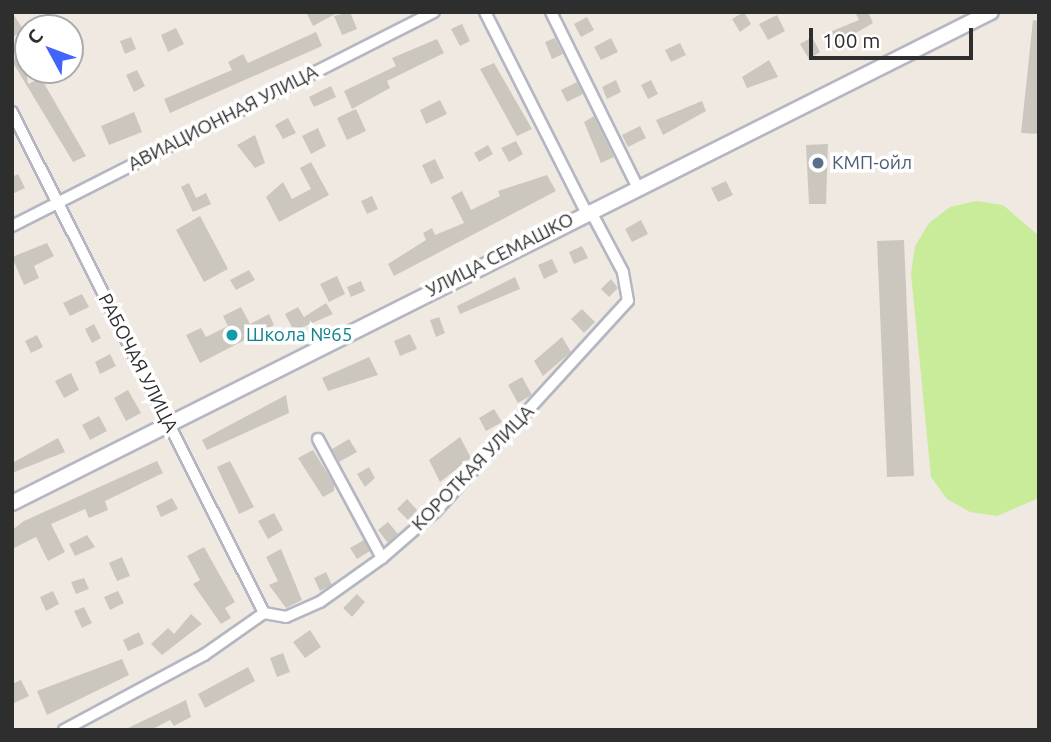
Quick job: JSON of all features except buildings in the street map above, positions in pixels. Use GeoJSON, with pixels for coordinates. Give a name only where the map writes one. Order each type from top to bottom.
{"type":"FeatureCollection","features":[{"type":"Feature","properties":{"kind":"main road","name":"УЛИЦА СЕМАШКО"},"geometry":{"type":"LineString","coordinates":[[12,503],[637,186],[990,12]]}},
{"type":"Feature","properties":{"kind":"street","name":"АВИАЦИОННАЯ УЛИЦА"},"geometry":{"type":"LineString","coordinates":[[12,226],[434,12]]}},
{"type":"Feature","properties":{"kind":"street"},"geometry":{"type":"LineString","coordinates":[[485,12],[588,211]]}},
{"type":"Feature","properties":{"kind":"street"},"geometry":{"type":"LineString","coordinates":[[551,12],[637,186]]}},
{"type":"Feature","properties":{"kind":"street","name":"РАБОЧАЯ УЛИЦА"},"geometry":{"type":"LineString","coordinates":[[12,112],[264,613]]}},
{"type":"Feature","properties":{"kind":"street","name":"КОРОТКАЯ УЛИЦА"},"geometry":{"type":"LineString","coordinates":[[264,613],[286,617],[320,602],[382,558],[443,504],[628,301],[623,272],[588,211]]}},
{"type":"Feature","properties":{"kind":"street"},"geometry":{"type":"LineString","coordinates":[[318,439],[382,558]]}},
{"type":"Feature","properties":{"kind":"street"},"geometry":{"type":"LineString","coordinates":[[64,730],[204,654],[264,613]]}},
{"type":"Feature","properties":{"kind":"green space"},"geometry":{"type":"Polygon","coordinates":[[[976,201],[1003,205],[1039,236],[1039,498],[997,516],[970,512],[947,499],[931,477],[911,273],[915,246],[929,223],[950,207],[976,201]]]}},
{"type":"Feature","properties":{"kind":"place","name":"КМП-ойл"},"geometry":{"type":"Point","coordinates":[818,163]}},
{"type":"Feature","properties":{"kind":"place","name":"Школа №65"},"geometry":{"type":"Point","coordinates":[232,335]}}]}
